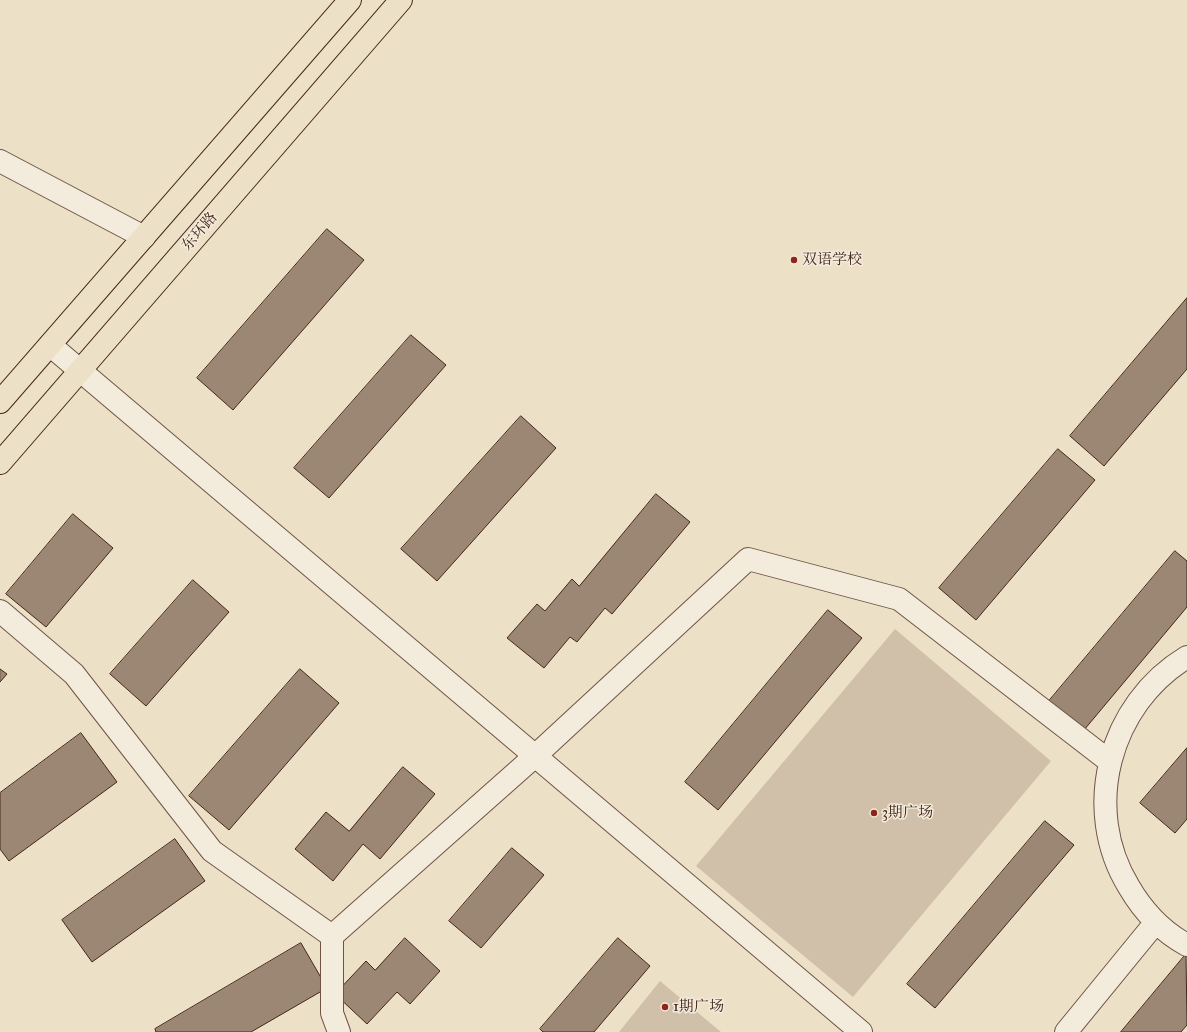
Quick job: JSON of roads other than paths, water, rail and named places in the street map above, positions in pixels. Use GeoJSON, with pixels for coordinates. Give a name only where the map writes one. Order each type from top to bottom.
{"type":"FeatureCollection","features":[{"type":"Feature","properties":{"kind":"main road"},"geometry":{"type":"LineString","coordinates":[[0,402],[350,0]]}},
{"type":"Feature","properties":{"kind":"main road","name":"东环路"},"geometry":{"type":"LineString","coordinates":[[0,463],[401,0]]}},
{"type":"Feature","properties":{"kind":"street"},"geometry":{"type":"LineString","coordinates":[[0,161],[144,237]]}},
{"type":"Feature","properties":{"kind":"street"},"geometry":{"type":"LineString","coordinates":[[50,345],[861,1032]]}},
{"type":"Feature","properties":{"kind":"street"},"geometry":{"type":"LineString","coordinates":[[339,1032],[332,1013],[332,936],[535,756],[748,559],[899,599],[1109,761]]}},
{"type":"Feature","properties":{"kind":"street"},"geometry":{"type":"LineString","coordinates":[[0,611],[74,674],[212,851],[332,936]]}},
{"type":"Feature","properties":{"kind":"street"},"geometry":{"type":"LineString","coordinates":[[1187,657],[1173,665],[1151,684],[1133,707],[1119,733],[1109,761],[1105,790],[1105,819],[1111,848],[1122,875],[1137,900],[1156,922],[1187,944]]}},
{"type":"Feature","properties":{"kind":"street"},"geometry":{"type":"LineString","coordinates":[[1066,1032],[1156,922]]}},
{"type":"Feature","properties":{"kind":"place","name":"双语学校"},"geometry":{"type":"Point","coordinates":[794,260]}},
{"type":"Feature","properties":{"kind":"place","name":"3期广场"},"geometry":{"type":"Point","coordinates":[874,813]}},
{"type":"Feature","properties":{"kind":"place","name":"1期广场"},"geometry":{"type":"Point","coordinates":[665,1007]}}]}
